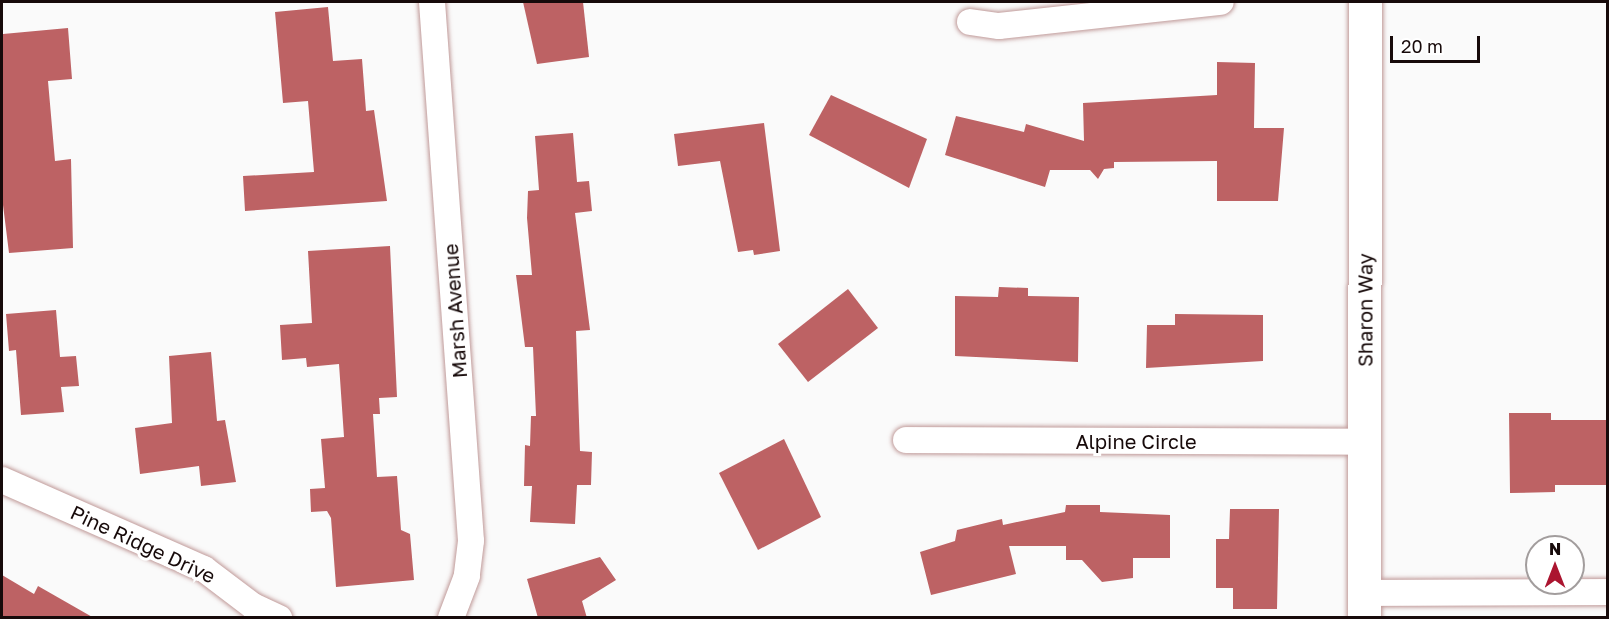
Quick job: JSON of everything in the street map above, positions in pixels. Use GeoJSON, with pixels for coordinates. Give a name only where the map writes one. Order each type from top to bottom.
{"type":"FeatureCollection","features":[{"type":"Feature","properties":{"kind":"street","name":"Marsh Avenue"},"geometry":{"type":"LineString","coordinates":[[432,2],[471,542],[467,576],[451,618]]}},
{"type":"Feature","properties":{"kind":"street"},"geometry":{"type":"LineString","coordinates":[[970,22],[999,26],[1221,2]]}},
{"type":"Feature","properties":{"kind":"street","name":"Sharon Way"},"geometry":{"type":"LineString","coordinates":[[1364,605],[1365,2]]}},
{"type":"Feature","properties":{"kind":"street","name":"Alpine Circle"},"geometry":{"type":"LineString","coordinates":[[906,440],[1365,442]]}},
{"type":"Feature","properties":{"kind":"street","name":"Pine Ridge Drive"},"geometry":{"type":"LineString","coordinates":[[2,480],[204,569],[253,606],[279,618]]}},
{"type":"Feature","properties":{"kind":"street"},"geometry":{"type":"LineString","coordinates":[[1364,605],[1608,592]]}},
{"type":"Feature","properties":{"kind":"building"},"geometry":{"type":"Polygon","coordinates":[[[523,2],[583,2],[589,57],[537,64],[523,2]]]}},
{"type":"Feature","properties":{"kind":"building"},"geometry":{"type":"Polygon","coordinates":[[[328,7],[333,61],[362,59],[366,111],[374,110],[387,201],[245,211],[243,176],[314,172],[308,101],[283,103],[275,12],[328,7]]]}},
{"type":"Feature","properties":{"kind":"building"},"geometry":{"type":"Polygon","coordinates":[[[68,28],[72,79],[48,81],[55,161],[71,159],[73,248],[9,253],[2,197],[3,34],[68,28]]]}},
{"type":"Feature","properties":{"kind":"building"},"geometry":{"type":"Polygon","coordinates":[[[1217,62],[1255,63],[1254,128],[1284,128],[1278,201],[1217,201],[1217,161],[1114,162],[1114,168],[1104,169],[1098,179],[1090,170],[1050,170],[1045,187],[945,155],[956,116],[1024,132],[1026,124],[1084,141],[1083,103],[1217,95],[1217,62]]]}},
{"type":"Feature","properties":{"kind":"building"},"geometry":{"type":"Polygon","coordinates":[[[831,95],[927,139],[909,188],[809,135],[831,95]]]}},
{"type":"Feature","properties":{"kind":"building"},"geometry":{"type":"Polygon","coordinates":[[[764,123],[780,251],[754,255],[753,250],[738,252],[720,161],[678,166],[674,134],[764,123]]]}},
{"type":"Feature","properties":{"kind":"building"},"geometry":{"type":"Polygon","coordinates":[[[573,133],[577,182],[589,181],[592,211],[575,213],[590,330],[576,331],[580,451],[592,452],[591,485],[577,485],[575,524],[530,522],[532,486],[524,486],[525,445],[530,446],[531,416],[536,416],[533,347],[525,347],[516,275],[532,275],[527,218],[528,191],[539,190],[535,136],[573,133]]]}},
{"type":"Feature","properties":{"kind":"building"},"geometry":{"type":"Polygon","coordinates":[[[390,246],[397,397],[379,398],[380,414],[373,414],[377,477],[397,476],[401,530],[410,534],[414,580],[336,587],[331,518],[327,511],[311,512],[310,489],[325,488],[321,439],[344,437],[339,364],[307,367],[306,358],[282,360],[280,325],[312,323],[308,251],[390,246]]]}},
{"type":"Feature","properties":{"kind":"building"},"geometry":{"type":"Polygon","coordinates":[[[999,287],[1028,288],[1028,296],[1079,297],[1078,362],[955,356],[955,296],[998,297],[999,287]]]}},
{"type":"Feature","properties":{"kind":"building"},"geometry":{"type":"Polygon","coordinates":[[[848,289],[878,328],[808,382],[778,344],[848,289]]]}},
{"type":"Feature","properties":{"kind":"building"},"geometry":{"type":"Polygon","coordinates":[[[56,310],[60,357],[76,356],[79,386],[61,387],[64,412],[21,415],[16,350],[9,351],[6,314],[56,310]]]}},
{"type":"Feature","properties":{"kind":"building"},"geometry":{"type":"Polygon","coordinates":[[[1175,314],[1263,315],[1263,361],[1146,368],[1147,325],[1175,325],[1175,314]]]}},
{"type":"Feature","properties":{"kind":"building"},"geometry":{"type":"Polygon","coordinates":[[[211,352],[217,421],[225,420],[236,482],[201,486],[199,466],[140,474],[135,428],[172,423],[169,356],[211,352]]]}},
{"type":"Feature","properties":{"kind":"building"},"geometry":{"type":"Polygon","coordinates":[[[1509,413],[1551,413],[1551,420],[1608,420],[1608,485],[1555,485],[1555,492],[1510,493],[1509,413]]]}},
{"type":"Feature","properties":{"kind":"building"},"geometry":{"type":"Polygon","coordinates":[[[784,439],[821,517],[758,550],[719,473],[784,439]]]}},
{"type":"Feature","properties":{"kind":"building"},"geometry":{"type":"Polygon","coordinates":[[[1066,505],[1100,505],[1100,512],[1170,515],[1170,558],[1133,558],[1133,578],[1102,582],[1082,560],[1066,560],[1066,546],[1009,546],[1016,574],[931,595],[920,552],[955,541],[957,530],[1002,519],[1003,525],[1065,512],[1066,505]]]}},
{"type":"Feature","properties":{"kind":"building"},"geometry":{"type":"Polygon","coordinates":[[[1230,509],[1279,509],[1277,609],[1233,609],[1233,588],[1216,588],[1216,539],[1229,539],[1230,509]]]}},
{"type":"Feature","properties":{"kind":"building"},"geometry":{"type":"Polygon","coordinates":[[[600,557],[616,580],[582,601],[587,618],[538,618],[527,579],[600,557]]]}},
{"type":"Feature","properties":{"kind":"building"},"geometry":{"type":"Polygon","coordinates":[[[2,575],[34,594],[38,586],[94,618],[2,618],[2,575]]]}}]}
